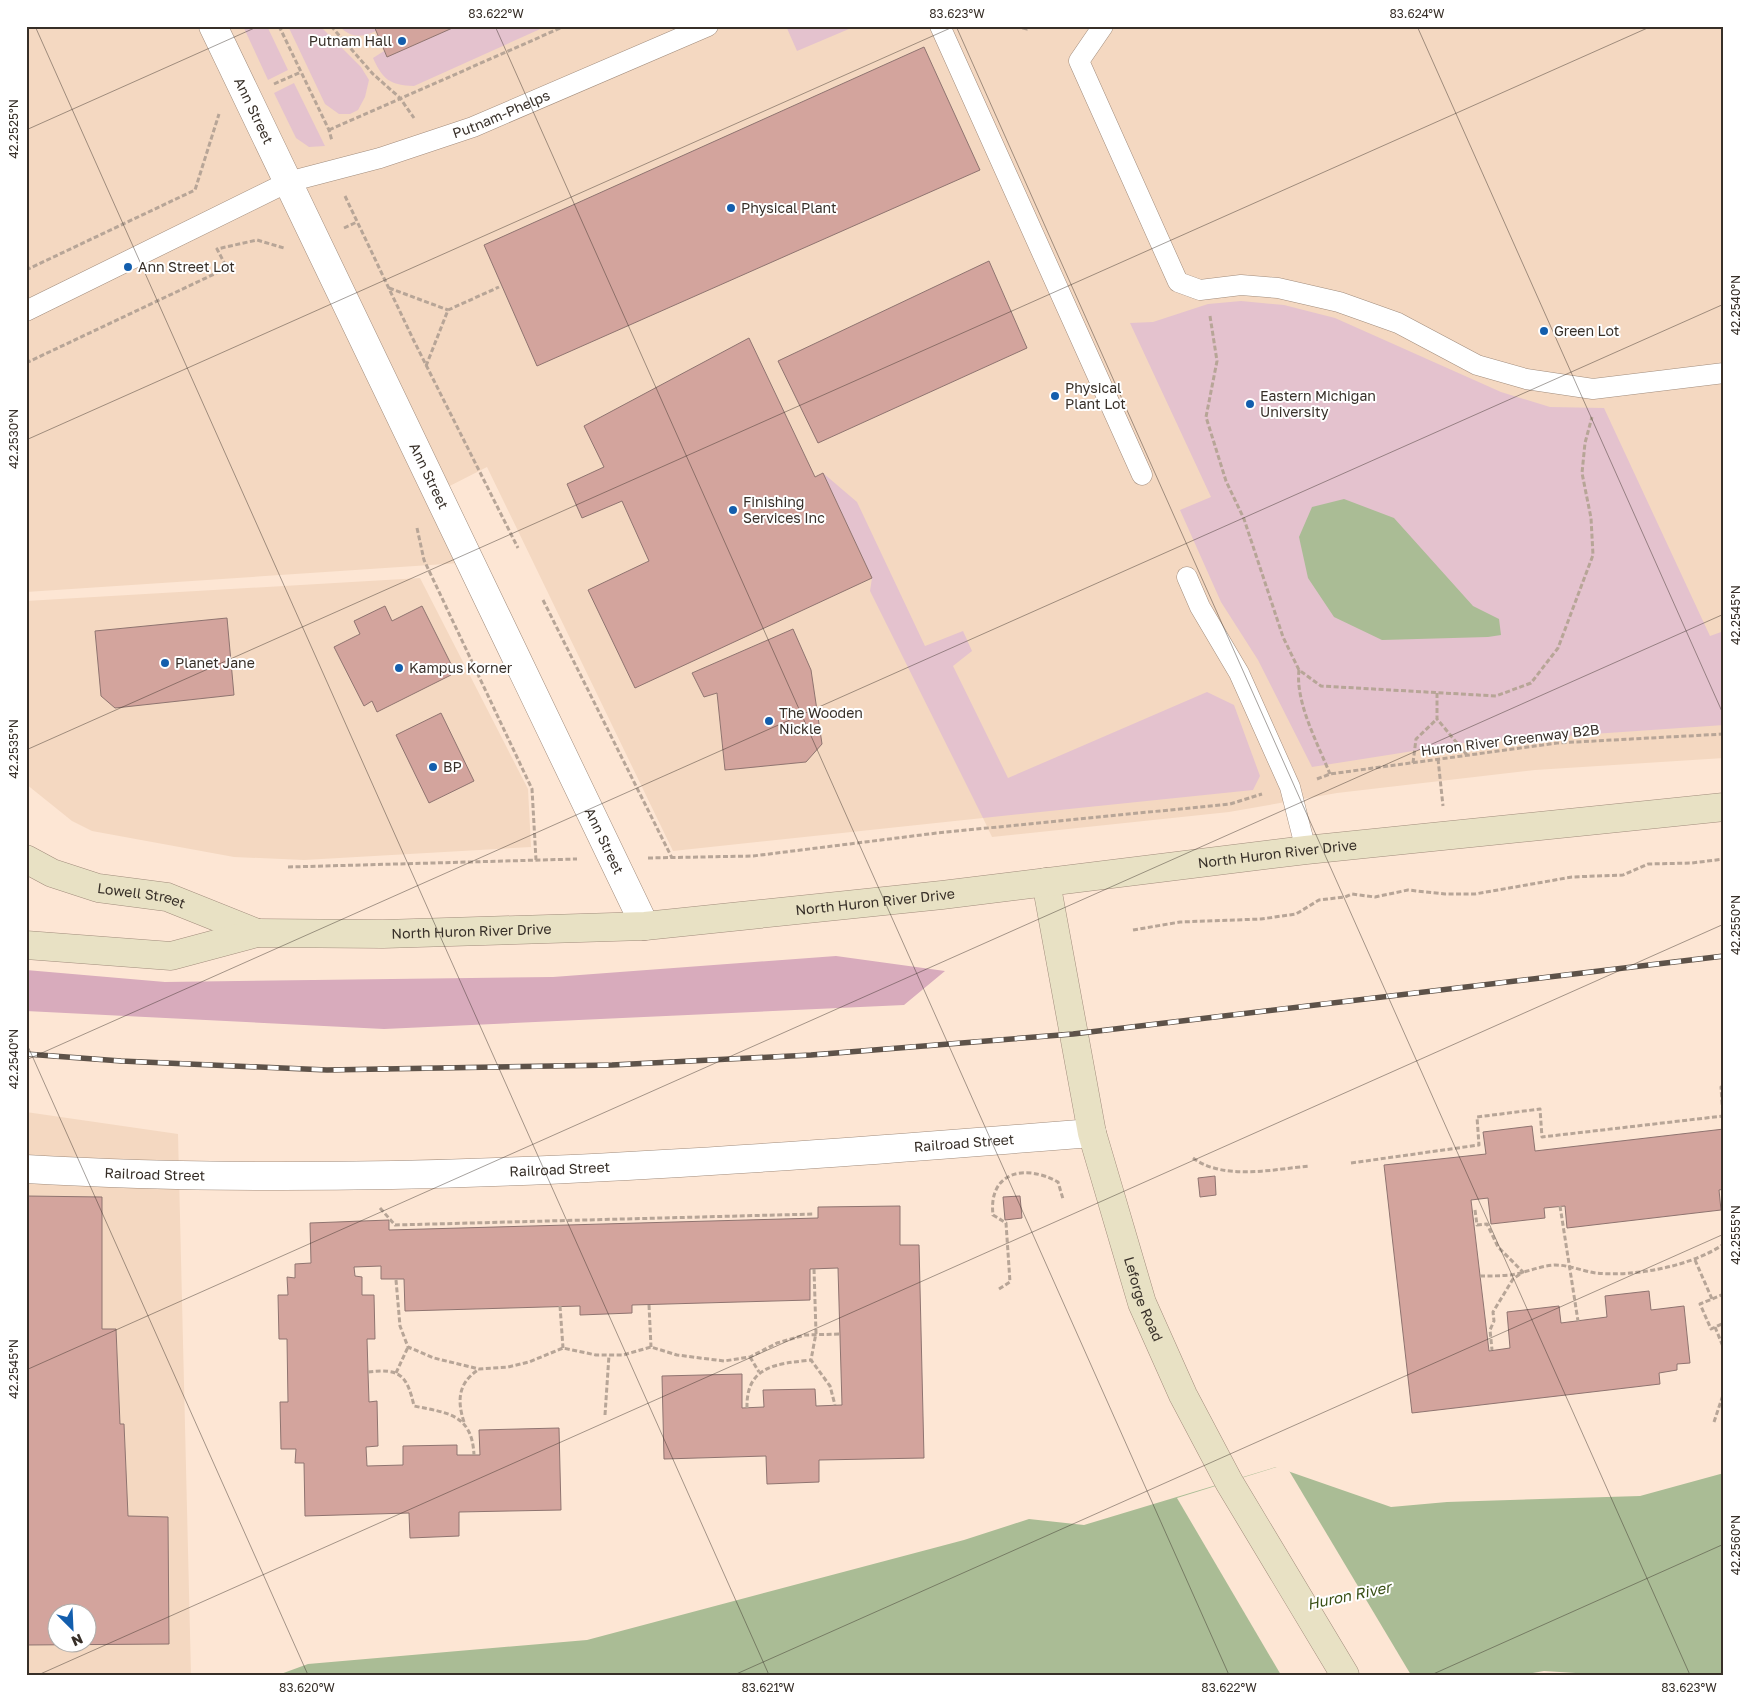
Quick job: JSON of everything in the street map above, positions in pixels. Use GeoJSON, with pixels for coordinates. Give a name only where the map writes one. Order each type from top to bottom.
{"type":"FeatureCollection","features":[{"type":"Feature","properties":{"kind":"main road","name":"North Huron River Drive"},"geometry":{"type":"LineString","coordinates":[[26,945],[171,956],[257,933],[383,934],[645,926],[1046,882],[1306,850],[1724,807]]}},
{"type":"Feature","properties":{"kind":"main road","name":"Lowell Street"},"geometry":{"type":"LineString","coordinates":[[26,858],[52,873],[98,888],[167,898],[257,933]]}},
{"type":"Feature","properties":{"kind":"main road","name":"Leforge Road"},"geometry":{"type":"LineString","coordinates":[[1046,882],[1092,1133],[1142,1303],[1184,1395],[1230,1482],[1345,1675]]}},
{"type":"Feature","properties":{"kind":"street","name":"Ann Street"},"geometry":{"type":"LineString","coordinates":[[213,26],[645,926]]}},
{"type":"Feature","properties":{"kind":"street","name":"Railroad Street"},"geometry":{"type":"LineString","coordinates":[[26,1169],[207,1177],[417,1174],[726,1161],[1092,1133]]}},
{"type":"Feature","properties":{"kind":"lane","name":"Putnam-Phelps"},"geometry":{"type":"LineString","coordinates":[[26,311],[288,182],[380,158],[473,127],[708,26]]}},
{"type":"Feature","properties":{"kind":"lane"},"geometry":{"type":"LineString","coordinates":[[940,26],[1142,475]]}},
{"type":"Feature","properties":{"kind":"lane"},"geometry":{"type":"LineString","coordinates":[[1103,26],[1079,61],[1178,282],[1200,290],[1241,284],[1278,288],[1339,302],[1398,323],[1476,365],[1526,379],[1593,389],[1724,373]]}},
{"type":"Feature","properties":{"kind":"lane"},"geometry":{"type":"LineString","coordinates":[[1187,577],[1200,607],[1239,673],[1290,787],[1306,850]]}},
{"type":"Feature","properties":{"kind":"path"},"geometry":{"type":"LineString","coordinates":[[279,26],[329,130],[334,149]]}},
{"type":"Feature","properties":{"kind":"path"},"geometry":{"type":"LineString","coordinates":[[331,26],[373,74],[400,98],[419,125]]}},
{"type":"Feature","properties":{"kind":"path"},"geometry":{"type":"LineString","coordinates":[[329,130],[564,26]]}},
{"type":"Feature","properties":{"kind":"path"},"geometry":{"type":"LineString","coordinates":[[1015,26],[1027,29],[1032,26]]}},
{"type":"Feature","properties":{"kind":"path"},"geometry":{"type":"LineString","coordinates":[[274,84],[301,72]]}},
{"type":"Feature","properties":{"kind":"path"},"geometry":{"type":"LineString","coordinates":[[26,270],[195,190],[222,106]]}},
{"type":"Feature","properties":{"kind":"path"},"geometry":{"type":"LineString","coordinates":[[343,192],[426,367],[518,548]]}},
{"type":"Feature","properties":{"kind":"path"},"geometry":{"type":"LineString","coordinates":[[343,229],[357,222]]}},
{"type":"Feature","properties":{"kind":"path"},"geometry":{"type":"LineString","coordinates":[[26,362],[226,268],[217,249],[257,240],[291,250]]}},
{"type":"Feature","properties":{"kind":"path"},"geometry":{"type":"LineString","coordinates":[[426,367],[448,310],[499,286]]}},
{"type":"Feature","properties":{"kind":"path"},"geometry":{"type":"LineString","coordinates":[[389,288],[448,310]]}},
{"type":"Feature","properties":{"kind":"path"},"geometry":{"type":"LineString","coordinates":[[1200,290],[1208,304],[1217,361],[1206,417],[1226,480],[1244,519],[1283,637],[1299,670],[1321,686],[1496,696],[1531,683],[1558,648],[1592,555],[1591,518],[1582,473],[1585,443],[1593,414]]}},
{"type":"Feature","properties":{"kind":"path"},"geometry":{"type":"LineString","coordinates":[[417,526],[424,560],[532,789],[536,860]]}},
{"type":"Feature","properties":{"kind":"path"},"geometry":{"type":"LineString","coordinates":[[543,600],[672,858]]}},
{"type":"Feature","properties":{"kind":"path"},"geometry":{"type":"LineString","coordinates":[[1299,670],[1300,698],[1330,774]]}},
{"type":"Feature","properties":{"kind":"path"},"geometry":{"type":"LineString","coordinates":[[1437,693],[1437,719],[1467,755]]}},
{"type":"Feature","properties":{"kind":"path"},"geometry":{"type":"LineString","coordinates":[[1413,762],[1416,739],[1437,719]]}},
{"type":"Feature","properties":{"kind":"path","name":"Huron River Greenway B2B"},"geometry":{"type":"LineString","coordinates":[[288,867],[752,856],[937,833],[1230,804],[1330,774],[1557,743],[1724,734]]}},
{"type":"Feature","properties":{"kind":"path"},"geometry":{"type":"LineString","coordinates":[[1438,759],[1447,836]]}},
{"type":"Feature","properties":{"kind":"path"},"geometry":{"type":"LineString","coordinates":[[1133,930],[1180,922],[1261,919],[1296,914],[1319,900],[1345,897],[1352,894],[1375,897],[1408,890],[1460,895],[1476,894],[1572,876],[1624,875],[1648,864],[1692,863],[1724,859]]}},
{"type":"Feature","properties":{"kind":"path"},"geometry":{"type":"LineString","coordinates":[[1351,1163],[1479,1145],[1477,1117],[1540,1109],[1542,1137],[1723,1116],[1720,1088],[1724,1087]]}},
{"type":"Feature","properties":{"kind":"path"},"geometry":{"type":"LineString","coordinates":[[1193,1158],[1205,1166],[1247,1171],[1310,1166]]}},
{"type":"Feature","properties":{"kind":"path"},"geometry":{"type":"LineString","coordinates":[[999,1289],[1010,1282],[1006,1222],[993,1215],[992,1202],[994,1191],[1001,1182],[1012,1175],[1030,1172],[1046,1176],[1058,1182],[1063,1199]]}},
{"type":"Feature","properties":{"kind":"path"},"geometry":{"type":"LineString","coordinates":[[377,1204],[395,1225],[814,1214]]}},
{"type":"Feature","properties":{"kind":"path"},"geometry":{"type":"LineString","coordinates":[[1560,1206],[1578,1321]]}},
{"type":"Feature","properties":{"kind":"path"},"geometry":{"type":"LineString","coordinates":[[1475,1210],[1477,1225],[1487,1224],[1498,1247],[1523,1272]]}},
{"type":"Feature","properties":{"kind":"path"},"geometry":{"type":"LineString","coordinates":[[1480,1276],[1511,1275],[1554,1265],[1568,1266],[1594,1273],[1645,1270],[1696,1260],[1724,1244]]}},
{"type":"Feature","properties":{"kind":"path"},"geometry":{"type":"LineString","coordinates":[[1696,1260],[1712,1299]]}},
{"type":"Feature","properties":{"kind":"path"},"geometry":{"type":"LineString","coordinates":[[814,1269],[816,1333],[811,1360],[830,1386],[835,1405]]}},
{"type":"Feature","properties":{"kind":"path"},"geometry":{"type":"LineString","coordinates":[[1492,1350],[1490,1330],[1494,1322],[1493,1312],[1513,1279],[1523,1272]]}},
{"type":"Feature","properties":{"kind":"path"},"geometry":{"type":"LineString","coordinates":[[396,1280],[400,1326],[408,1347],[434,1358],[479,1369],[529,1362],[563,1348],[623,1356],[651,1347],[677,1355],[724,1361],[750,1356],[777,1343],[816,1333],[840,1334]]}},
{"type":"Feature","properties":{"kind":"path"},"geometry":{"type":"LineString","coordinates":[[1724,1294],[1700,1304],[1710,1329],[1724,1323]]}},
{"type":"Feature","properties":{"kind":"path"},"geometry":{"type":"LineString","coordinates":[[649,1305],[651,1347]]}},
{"type":"Feature","properties":{"kind":"path"},"geometry":{"type":"LineString","coordinates":[[560,1306],[563,1348]]}},
{"type":"Feature","properties":{"kind":"path"},"geometry":{"type":"LineString","coordinates":[[1715,1327],[1724,1349]]}},
{"type":"Feature","properties":{"kind":"path"},"geometry":{"type":"LineString","coordinates":[[396,1372],[408,1347]]}},
{"type":"Feature","properties":{"kind":"path"},"geometry":{"type":"LineString","coordinates":[[605,1415],[609,1355]]}},
{"type":"Feature","properties":{"kind":"path"},"geometry":{"type":"LineString","coordinates":[[750,1356],[759,1372]]}},
{"type":"Feature","properties":{"kind":"path"},"geometry":{"type":"LineString","coordinates":[[746,1408],[746,1395],[759,1372],[778,1364],[811,1360]]}},
{"type":"Feature","properties":{"kind":"path"},"geometry":{"type":"LineString","coordinates":[[474,1455],[473,1438],[459,1408],[463,1385],[469,1376],[479,1369]]}},
{"type":"Feature","properties":{"kind":"path"},"geometry":{"type":"LineString","coordinates":[[368,1372],[383,1370],[396,1372],[405,1379],[410,1389],[414,1406],[452,1415],[464,1422]]}},
{"type":"Feature","properties":{"kind":"path"},"geometry":{"type":"LineString","coordinates":[[1714,1422],[1724,1392]]}},
{"type":"Feature","properties":{"kind":"shaded area","name":"Eastern Michigan University"},"geometry":{"type":"Polygon","coordinates":[[[26,26],[1724,26],[1724,758],[1535,770],[1337,793],[1229,812],[992,837],[983,818],[673,851],[487,467],[428,497],[460,563],[26,592],[26,26]]]}},
{"type":"Feature","properties":{"kind":"shaded area"},"geometry":{"type":"Polygon","coordinates":[[[243,26],[267,26],[288,70],[268,80],[243,26]]]}},
{"type":"Feature","properties":{"kind":"shaded area"},"geometry":{"type":"Polygon","coordinates":[[[288,26],[320,26],[361,67],[369,80],[365,97],[358,110],[350,114],[339,114],[325,104],[288,26]]]}},
{"type":"Feature","properties":{"kind":"shaded area"},"geometry":{"type":"Polygon","coordinates":[[[339,26],[374,26],[376,31],[356,36],[339,26]]]}},
{"type":"Feature","properties":{"kind":"shaded area"},"geometry":{"type":"Polygon","coordinates":[[[457,26],[547,26],[414,86],[393,83],[388,80],[380,72],[373,58],[384,51],[387,57],[457,26]]]}},
{"type":"Feature","properties":{"kind":"shaded area"},"geometry":{"type":"Polygon","coordinates":[[[786,26],[856,26],[797,51],[786,26]]]}},
{"type":"Feature","properties":{"kind":"shaded area"},"geometry":{"type":"Polygon","coordinates":[[[294,83],[325,146],[309,147],[296,138],[274,93],[294,83]]]}},
{"type":"Feature","properties":{"kind":"shaded area"},"geometry":{"type":"Polygon","coordinates":[[[1241,301],[1284,305],[1335,318],[1501,392],[1550,407],[1604,408],[1710,636],[1724,631],[1724,725],[1464,743],[1312,767],[1258,660],[1221,602],[1180,510],[1211,497],[1130,323],[1153,322],[1208,304],[1241,301]]]}},
{"type":"Feature","properties":{"kind":"shaded area"},"geometry":{"type":"Polygon","coordinates":[[[823,473],[857,502],[925,646],[963,631],[972,651],[953,666],[1008,778],[1207,692],[1234,705],[1260,776],[1253,790],[983,818],[870,591],[872,578],[823,473]]]}},
{"type":"Feature","properties":{"kind":"shaded area"},"geometry":{"type":"Polygon","coordinates":[[[420,578],[528,789],[531,847],[304,860],[234,857],[92,831],[72,821],[26,784],[26,601],[420,578]]]}},
{"type":"Feature","properties":{"kind":"shaded area"},"geometry":{"type":"Polygon","coordinates":[[[836,956],[945,971],[904,1005],[384,1029],[26,1011],[26,970],[165,982],[553,977],[836,956]]]}},
{"type":"Feature","properties":{"kind":"shaded area"},"geometry":{"type":"Polygon","coordinates":[[[26,1112],[178,1134],[191,1675],[26,1675],[26,1112]]]}},
{"type":"Feature","properties":{"kind":"water"},"geometry":{"type":"Polygon","coordinates":[[[1344,499],[1394,518],[1473,606],[1499,619],[1501,635],[1382,640],[1334,617],[1308,578],[1299,537],[1312,507],[1344,499]]]}},
{"type":"Feature","properties":{"kind":"water","name":"Huron River"},"geometry":{"type":"Polygon","coordinates":[[[1276,1467],[1391,1507],[1447,1502],[1640,1496],[1724,1473],[1724,1675],[1607,1675],[1544,1671],[1521,1675],[278,1675],[308,1664],[587,1640],[964,1540],[1029,1519],[1084,1525],[1276,1467]]]}},
{"type":"Feature","properties":{"kind":"pier"},"geometry":{"type":"Polygon","coordinates":[[[1280,1466],[1288,1469],[1411,1675],[1281,1675],[1177,1498],[1280,1466]]]}},
{"type":"Feature","properties":{"kind":"building","name":"Putnam Hall"},"geometry":{"type":"Polygon","coordinates":[[[374,26],[457,26],[387,57],[374,26]]]}},
{"type":"Feature","properties":{"kind":"building","name":"Physical Plant"},"geometry":{"type":"Polygon","coordinates":[[[924,47],[980,170],[537,366],[484,245],[924,47]]]}},
{"type":"Feature","properties":{"kind":"building"},"geometry":{"type":"Polygon","coordinates":[[[989,261],[1027,348],[818,443],[778,361],[989,261]]]}},
{"type":"Feature","properties":{"kind":"building","name":"Finishing Services Inc"},"geometry":{"type":"Polygon","coordinates":[[[749,338],[815,477],[823,473],[872,578],[635,688],[588,590],[649,561],[622,501],[582,518],[567,484],[604,467],[584,426],[749,338]]]}},
{"type":"Feature","properties":{"kind":"building"},"geometry":{"type":"Polygon","coordinates":[[[385,606],[392,621],[422,606],[452,666],[447,668],[451,675],[377,712],[372,701],[364,706],[334,647],[360,634],[354,621],[385,606]]]}},
{"type":"Feature","properties":{"kind":"building","name":"Planet Jane"},"geometry":{"type":"Polygon","coordinates":[[[227,618],[234,695],[115,708],[101,696],[95,631],[227,618]]]}},
{"type":"Feature","properties":{"kind":"building","name":"The Wooden Nickle"},"geometry":{"type":"Polygon","coordinates":[[[793,629],[811,670],[822,744],[806,762],[725,770],[717,693],[704,697],[692,673],[793,629]]]}},
{"type":"Feature","properties":{"kind":"building"},"geometry":{"type":"Polygon","coordinates":[[[441,713],[474,781],[429,803],[396,735],[441,713]]]}},
{"type":"Feature","properties":{"kind":"building"},"geometry":{"type":"Polygon","coordinates":[[[1532,1126],[1535,1151],[1724,1129],[1724,1189],[1719,1190],[1721,1210],[1567,1228],[1565,1206],[1544,1208],[1545,1218],[1491,1224],[1488,1198],[1471,1200],[1489,1351],[1510,1348],[1507,1312],[1559,1306],[1561,1323],[1607,1317],[1605,1296],[1649,1291],[1651,1310],[1684,1306],[1690,1363],[1677,1364],[1677,1370],[1659,1373],[1660,1384],[1412,1413],[1384,1165],[1486,1154],[1483,1132],[1532,1126]]]}},
{"type":"Feature","properties":{"kind":"building"},"geometry":{"type":"Polygon","coordinates":[[[1215,1176],[1216,1195],[1200,1197],[1198,1178],[1215,1176]]]}},
{"type":"Feature","properties":{"kind":"building"},"geometry":{"type":"Polygon","coordinates":[[[26,1196],[102,1197],[102,1329],[116,1329],[120,1424],[124,1424],[128,1516],[168,1517],[169,1644],[98,1644],[98,1604],[48,1604],[48,1645],[26,1645],[26,1196]]]}},
{"type":"Feature","properties":{"kind":"building"},"geometry":{"type":"Polygon","coordinates":[[[1020,1196],[1022,1218],[1005,1220],[1003,1197],[1020,1196]]]}},
{"type":"Feature","properties":{"kind":"building"},"geometry":{"type":"Polygon","coordinates":[[[900,1206],[900,1245],[919,1245],[924,1458],[819,1460],[819,1482],[767,1484],[766,1456],[664,1459],[662,1376],[742,1374],[742,1408],[764,1407],[763,1390],[815,1389],[816,1406],[842,1405],[838,1268],[810,1269],[810,1300],[632,1305],[632,1313],[580,1315],[580,1306],[405,1311],[404,1279],[381,1279],[381,1266],[354,1267],[355,1276],[362,1277],[362,1295],[374,1295],[375,1339],[367,1339],[369,1402],[377,1401],[378,1446],[366,1447],[367,1466],[403,1465],[403,1446],[457,1445],[457,1455],[480,1455],[479,1430],[559,1428],[561,1510],[459,1512],[459,1536],[410,1538],[409,1513],[305,1516],[304,1463],[295,1463],[296,1449],[281,1449],[280,1402],[288,1402],[287,1339],[279,1339],[278,1295],[288,1295],[287,1277],[295,1278],[295,1264],[311,1263],[310,1223],[389,1220],[389,1230],[818,1218],[818,1207],[900,1206]]]}},
{"type":"Feature","properties":{"kind":"railway"},"geometry":{"type":"LineString","coordinates":[[26,1054],[121,1061],[327,1070],[612,1065],[811,1055],[1073,1034],[1724,956]]}},
{"type":"Feature","properties":{"kind":"place","name":"Putnam Hall"},"geometry":{"type":"Point","coordinates":[402,41]}},
{"type":"Feature","properties":{"kind":"place","name":"Physical Plant"},"geometry":{"type":"Point","coordinates":[731,208]}},
{"type":"Feature","properties":{"kind":"place","name":"Ann Street Lot"},"geometry":{"type":"Point","coordinates":[128,267]}},
{"type":"Feature","properties":{"kind":"place","name":"Green Lot"},"geometry":{"type":"Point","coordinates":[1544,331]}},
{"type":"Feature","properties":{"kind":"place","name":"Physical Plant Lot"},"geometry":{"type":"Point","coordinates":[1055,396]}},
{"type":"Feature","properties":{"kind":"place","name":"Eastern Michigan University"},"geometry":{"type":"Point","coordinates":[1250,404]}},
{"type":"Feature","properties":{"kind":"place","name":"Finishing Services Inc"},"geometry":{"type":"Point","coordinates":[733,510]}},
{"type":"Feature","properties":{"kind":"place","name":"Planet Jane"},"geometry":{"type":"Point","coordinates":[165,663]}},
{"type":"Feature","properties":{"kind":"place","name":"Kampus Korner"},"geometry":{"type":"Point","coordinates":[399,668]}},
{"type":"Feature","properties":{"kind":"place","name":"The Wooden Nickle"},"geometry":{"type":"Point","coordinates":[769,721]}},
{"type":"Feature","properties":{"kind":"place","name":"BP"},"geometry":{"type":"Point","coordinates":[433,767]}}]}
